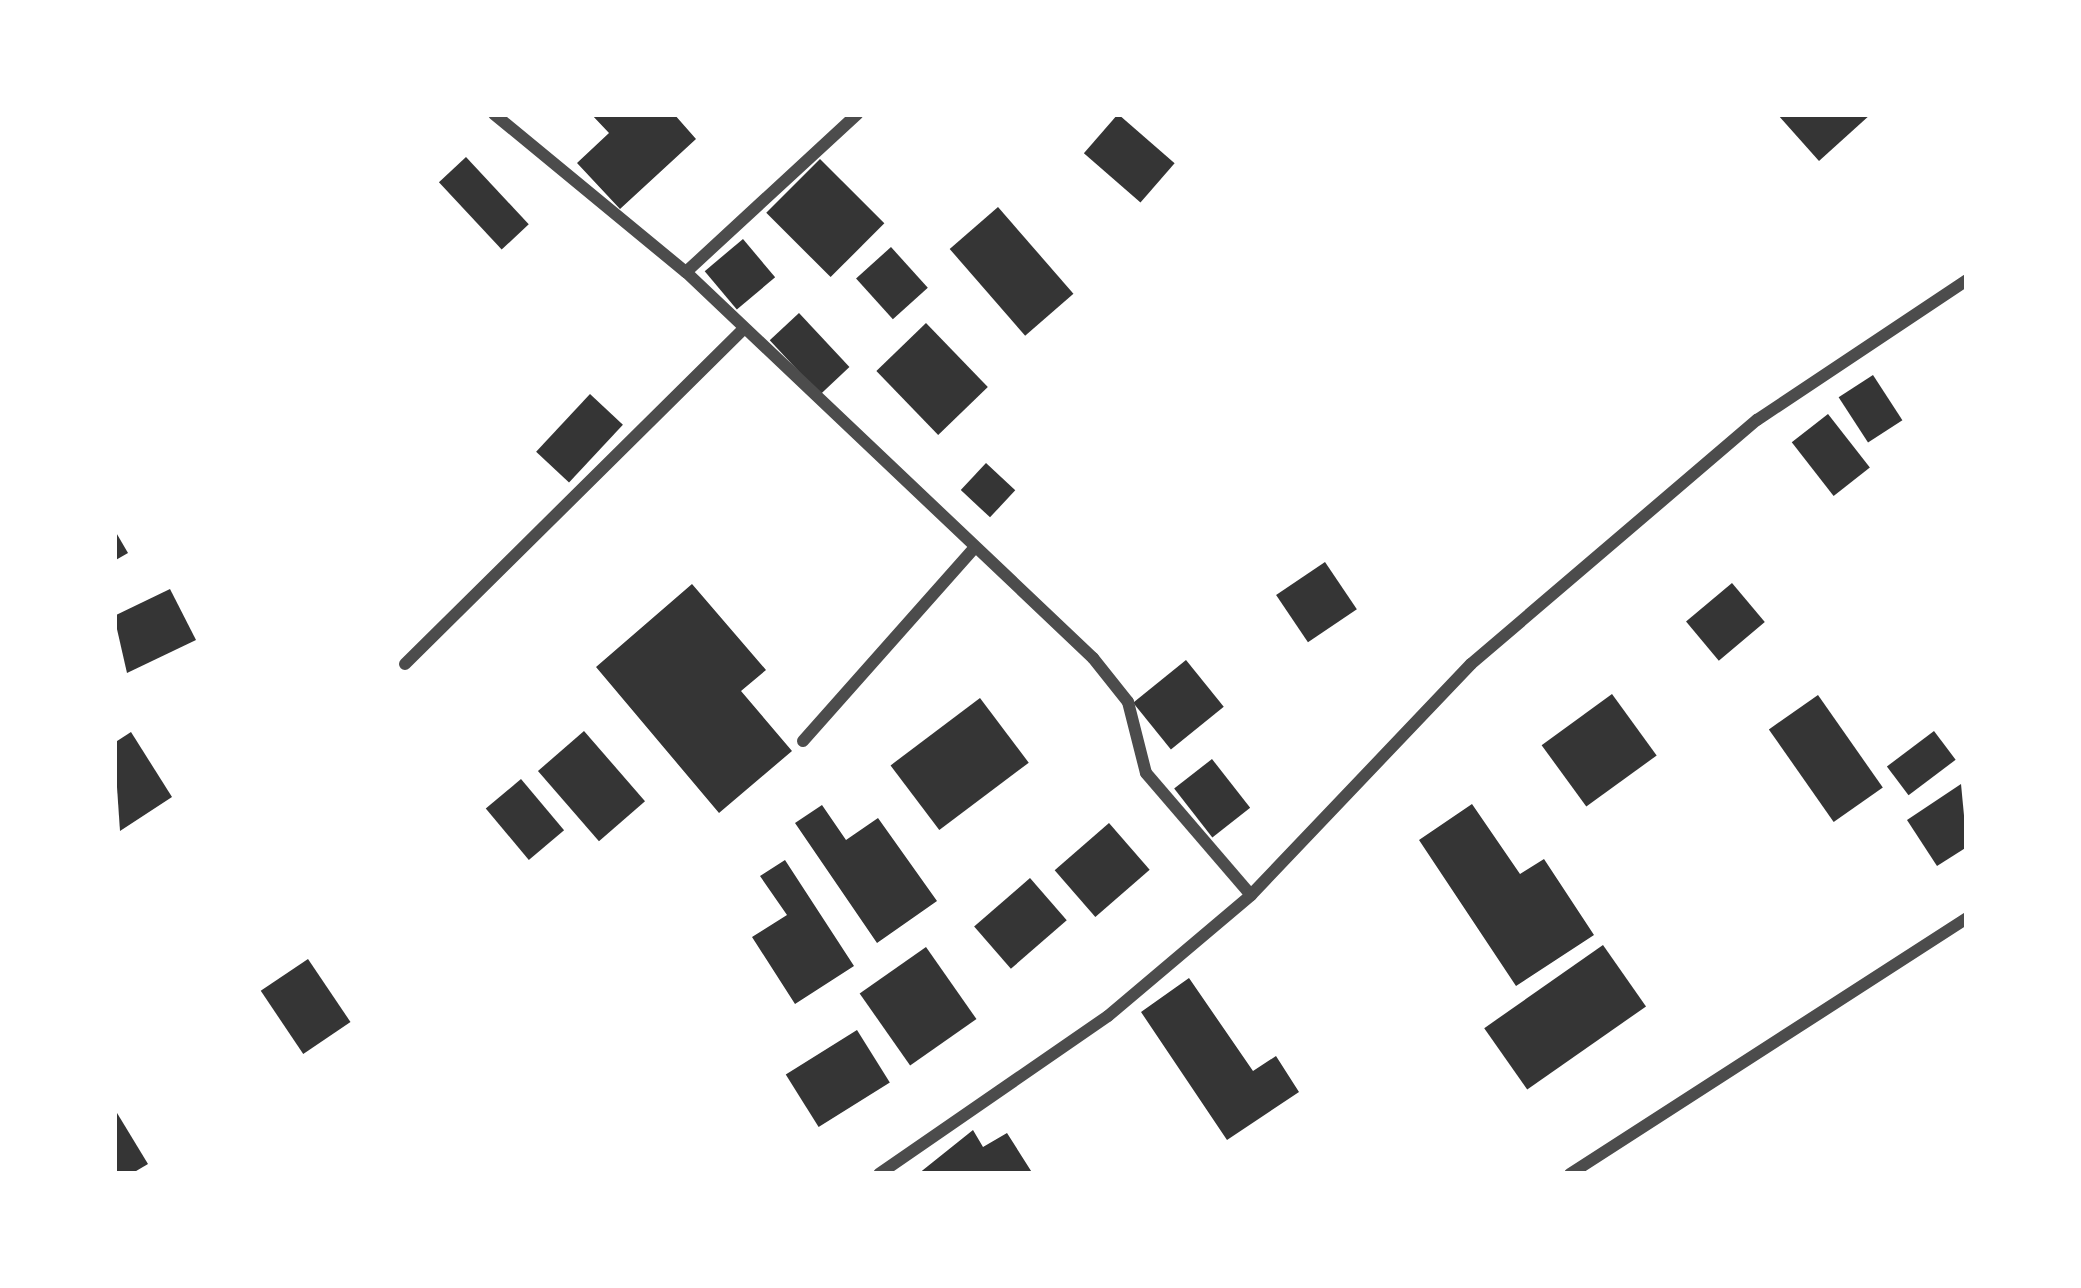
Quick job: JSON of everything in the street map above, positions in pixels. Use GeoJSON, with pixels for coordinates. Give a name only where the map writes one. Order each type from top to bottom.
{"type":"FeatureCollection","features":[{"type":"Feature","properties":{"kind":"street"},"geometry":{"type":"LineString","coordinates":[[494,114],[686,272],[741,332],[1111,678],[1146,773],[1251,896]]}},
{"type":"Feature","properties":{"kind":"street"},"geometry":{"type":"LineString","coordinates":[[686,272],[857,114]]}},
{"type":"Feature","properties":{"kind":"street"},"geometry":{"type":"LineString","coordinates":[[879,1174],[1108,1016],[1251,896],[1489,648],[1757,420],[1967,280]]}},
{"type":"Feature","properties":{"kind":"street"},"geometry":{"type":"LineString","coordinates":[[404,664],[741,332]]}},
{"type":"Feature","properties":{"kind":"street"},"geometry":{"type":"LineString","coordinates":[[803,741],[975,547]]}},
{"type":"Feature","properties":{"kind":"street"},"geometry":{"type":"LineString","coordinates":[[1570,1174],[1967,918]]}},
{"type":"Feature","properties":{"kind":"building"},"geometry":{"type":"Polygon","coordinates":[[[591,114],[674,114],[696,139],[620,209],[577,163],[609,133],[591,114]]]}},
{"type":"Feature","properties":{"kind":"building"},"geometry":{"type":"Polygon","coordinates":[[[1118,114],[1175,163],[1140,202],[1084,153],[1118,114]]]}},
{"type":"Feature","properties":{"kind":"building"},"geometry":{"type":"Polygon","coordinates":[[[1777,114],[1871,114],[1819,161],[1777,114]]]}},
{"type":"Feature","properties":{"kind":"building"},"geometry":{"type":"Polygon","coordinates":[[[466,157],[529,224],[502,250],[439,182],[466,157]]]}},
{"type":"Feature","properties":{"kind":"building"},"geometry":{"type":"Polygon","coordinates":[[[820,159],[884,223],[831,277],[766,213],[820,159]]]}},
{"type":"Feature","properties":{"kind":"building"},"geometry":{"type":"Polygon","coordinates":[[[998,207],[1073,294],[1025,336],[950,249],[998,207]]]}},
{"type":"Feature","properties":{"kind":"building"},"geometry":{"type":"Polygon","coordinates":[[[743,239],[775,277],[737,309],[705,271],[743,239]]]}},
{"type":"Feature","properties":{"kind":"building"},"geometry":{"type":"Polygon","coordinates":[[[891,247],[928,288],[893,319],[856,278],[891,247]]]}},
{"type":"Feature","properties":{"kind":"building"},"geometry":{"type":"Polygon","coordinates":[[[799,313],[849,367],[820,394],[770,340],[799,313]]]}},
{"type":"Feature","properties":{"kind":"building"},"geometry":{"type":"Polygon","coordinates":[[[926,323],[988,387],[938,435],[876,371],[926,323]]]}},
{"type":"Feature","properties":{"kind":"building"},"geometry":{"type":"Polygon","coordinates":[[[1873,375],[1902,420],[1868,443],[1839,397],[1873,375]]]}},
{"type":"Feature","properties":{"kind":"building"},"geometry":{"type":"Polygon","coordinates":[[[590,394],[623,425],[569,482],[536,452],[590,394]]]}},
{"type":"Feature","properties":{"kind":"building"},"geometry":{"type":"Polygon","coordinates":[[[1828,414],[1870,468],[1834,496],[1792,442],[1828,414]]]}},
{"type":"Feature","properties":{"kind":"building"},"geometry":{"type":"Polygon","coordinates":[[[986,463],[1015,490],[990,517],[961,490],[986,463]]]}},
{"type":"Feature","properties":{"kind":"building"},"geometry":{"type":"Polygon","coordinates":[[[114,529],[128,553],[114,561],[114,529]]]}},
{"type":"Feature","properties":{"kind":"building"},"geometry":{"type":"Polygon","coordinates":[[[1325,562],[1357,609],[1308,642],[1276,595],[1325,562]]]}},
{"type":"Feature","properties":{"kind":"building"},"geometry":{"type":"Polygon","coordinates":[[[1732,583],[1765,622],[1719,661],[1686,622],[1732,583]]]}},
{"type":"Feature","properties":{"kind":"building"},"geometry":{"type":"Polygon","coordinates":[[[692,584],[766,670],[741,691],[792,751],[719,813],[596,667],[692,584]]]}},
{"type":"Feature","properties":{"kind":"building"},"geometry":{"type":"Polygon","coordinates":[[[170,589],[196,640],[127,673],[114,616],[170,589]]]}},
{"type":"Feature","properties":{"kind":"building"},"geometry":{"type":"Polygon","coordinates":[[[1186,660],[1224,707],[1171,749],[1133,703],[1186,660]]]}},
{"type":"Feature","properties":{"kind":"building"},"geometry":{"type":"Polygon","coordinates":[[[1612,694],[1657,755],[1586,807],[1542,745],[1612,694]]]}},
{"type":"Feature","properties":{"kind":"building"},"geometry":{"type":"Polygon","coordinates":[[[1818,695],[1883,788],[1834,822],[1769,729],[1818,695]]]}},
{"type":"Feature","properties":{"kind":"building"},"geometry":{"type":"Polygon","coordinates":[[[980,698],[1029,763],[939,830],[891,765],[980,698]]]}},
{"type":"Feature","properties":{"kind":"building"},"geometry":{"type":"Polygon","coordinates":[[[584,731],[645,801],[599,841],[538,771],[584,731]]]}},
{"type":"Feature","properties":{"kind":"building"},"geometry":{"type":"Polygon","coordinates":[[[1934,731],[1956,760],[1909,795],[1887,767],[1934,731]]]}},
{"type":"Feature","properties":{"kind":"building"},"geometry":{"type":"Polygon","coordinates":[[[131,732],[172,797],[120,831],[114,743],[131,732]]]}},
{"type":"Feature","properties":{"kind":"building"},"geometry":{"type":"Polygon","coordinates":[[[1212,759],[1250,808],[1212,837],[1174,789],[1212,759]]]}},
{"type":"Feature","properties":{"kind":"building"},"geometry":{"type":"Polygon","coordinates":[[[521,779],[564,830],[529,860],[486,809],[521,779]]]}},
{"type":"Feature","properties":{"kind":"building"},"geometry":{"type":"Polygon","coordinates":[[[1961,784],[1967,847],[1937,866],[1907,820],[1961,784]]]}},
{"type":"Feature","properties":{"kind":"building"},"geometry":{"type":"Polygon","coordinates":[[[1472,804],[1520,874],[1544,859],[1594,935],[1516,986],[1419,840],[1472,804]]]}},
{"type":"Feature","properties":{"kind":"building"},"geometry":{"type":"Polygon","coordinates":[[[822,805],[846,840],[878,818],[937,901],[877,943],[795,823],[822,805]]]}},
{"type":"Feature","properties":{"kind":"building"},"geometry":{"type":"Polygon","coordinates":[[[1109,823],[1150,870],[1095,917],[1055,870],[1109,823]]]}},
{"type":"Feature","properties":{"kind":"building"},"geometry":{"type":"Polygon","coordinates":[[[785,860],[854,966],[795,1004],[752,937],[787,915],[760,876],[785,860]]]}},
{"type":"Feature","properties":{"kind":"building"},"geometry":{"type":"Polygon","coordinates":[[[1030,878],[1067,920],[1011,969],[974,927],[1030,878]]]}},
{"type":"Feature","properties":{"kind":"building"},"geometry":{"type":"Polygon","coordinates":[[[1603,945],[1646,1006],[1527,1090],[1484,1028],[1603,945]]]}},
{"type":"Feature","properties":{"kind":"building"},"geometry":{"type":"Polygon","coordinates":[[[926,947],[976,1019],[910,1066],[860,993],[926,947]]]}},
{"type":"Feature","properties":{"kind":"building"},"geometry":{"type":"Polygon","coordinates":[[[308,959],[350,1022],[303,1054],[261,991],[308,959]]]}},
{"type":"Feature","properties":{"kind":"building"},"geometry":{"type":"Polygon","coordinates":[[[1189,978],[1253,1071],[1276,1056],[1299,1092],[1227,1140],[1141,1012],[1189,978]]]}},
{"type":"Feature","properties":{"kind":"building"},"geometry":{"type":"Polygon","coordinates":[[[857,1030],[890,1083],[819,1127],[786,1075],[857,1030]]]}},
{"type":"Feature","properties":{"kind":"building"},"geometry":{"type":"Polygon","coordinates":[[[114,1108],[148,1164],[131,1174],[114,1174],[114,1108]]]}},
{"type":"Feature","properties":{"kind":"building"},"geometry":{"type":"Polygon","coordinates":[[[973,1130],[983,1147],[1007,1133],[1033,1174],[918,1174],[973,1130]]]}}]}
